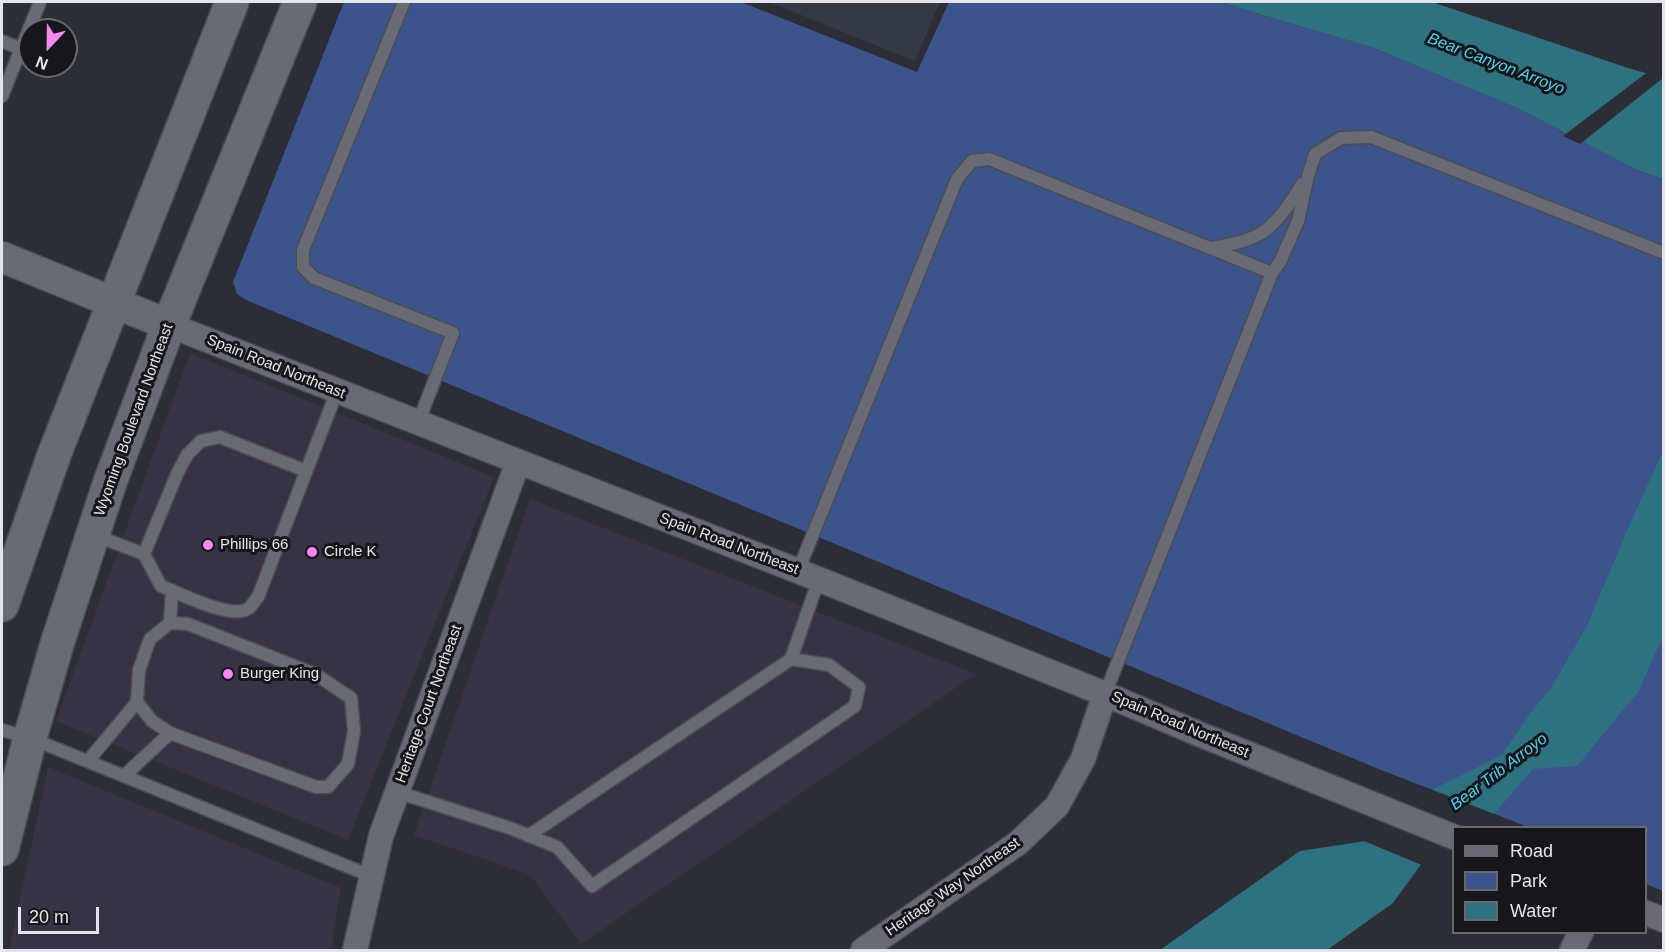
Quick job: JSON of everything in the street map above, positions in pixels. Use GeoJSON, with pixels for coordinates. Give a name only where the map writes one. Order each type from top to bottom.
{"type":"FeatureCollection","features":[{"type":"Feature","properties":{"kind":"main road"},"geometry":{"type":"LineString","coordinates":[[2,605],[54,455],[232,2]]}},
{"type":"Feature","properties":{"kind":"main road","name":"Wyoming Boulevard Northeast"},"geometry":{"type":"LineString","coordinates":[[2,849],[16,734],[57,644],[110,482],[169,325],[300,2]]}},
{"type":"Feature","properties":{"kind":"street","name":"Spain Road Northeast"},"geometry":{"type":"LineString","coordinates":[[2,257],[169,325],[809,575],[1452,836]]}},
{"type":"Feature","properties":{"kind":"street","name":"Heritage Court Northeast"},"geometry":{"type":"LineString","coordinates":[[355,951],[381,836],[518,462]]}},
{"type":"Feature","properties":{"kind":"street","name":"Heritage Way Northeast"},"geometry":{"type":"LineString","coordinates":[[863,951],[1018,843],[1056,806],[1083,759],[1105,694]]}},
{"type":"Feature","properties":{"kind":"street"},"geometry":{"type":"LineString","coordinates":[[1647,913],[1664,920]]}},
{"type":"Feature","properties":{"kind":"street"},"geometry":{"type":"LineString","coordinates":[[1572,951],[1580,934]]}},
{"type":"Feature","properties":{"kind":"lane"},"geometry":{"type":"LineString","coordinates":[[34,18],[40,2]]}},
{"type":"Feature","properties":{"kind":"lane"},"geometry":{"type":"LineString","coordinates":[[404,2],[303,250],[303,267],[314,278],[453,333],[418,423]]}},
{"type":"Feature","properties":{"kind":"lane"},"geometry":{"type":"LineString","coordinates":[[2,41],[18,48]]}},
{"type":"Feature","properties":{"kind":"lane"},"geometry":{"type":"LineString","coordinates":[[2,96],[18,56]]}},
{"type":"Feature","properties":{"kind":"lane"},"geometry":{"type":"LineString","coordinates":[[1105,694],[1272,273],[1280,262],[1298,221],[1315,154],[1341,138],[1371,137],[1664,253]]}},
{"type":"Feature","properties":{"kind":"lane"},"geometry":{"type":"LineString","coordinates":[[528,836],[791,658],[809,575],[957,179],[972,161],[989,159],[1272,273]]}},
{"type":"Feature","properties":{"kind":"lane"},"geometry":{"type":"LineString","coordinates":[[1211,248],[1233,244],[1262,233],[1286,210],[1308,176]]}},
{"type":"Feature","properties":{"kind":"lane"},"geometry":{"type":"LineString","coordinates":[[93,534],[144,554],[161,586],[217,609],[236,612],[249,609],[258,597],[337,391]]}},
{"type":"Feature","properties":{"kind":"lane"},"geometry":{"type":"LineString","coordinates":[[144,554],[187,454],[201,441],[220,437],[306,471]]}},
{"type":"Feature","properties":{"kind":"lane"},"geometry":{"type":"LineString","coordinates":[[170,623],[172,590]]}},
{"type":"Feature","properties":{"kind":"lane"},"geometry":{"type":"LineString","coordinates":[[88,762],[137,702],[139,670],[150,639],[170,623],[188,624],[315,674],[351,698],[354,731],[348,764],[328,787],[316,787],[170,734],[152,721],[137,702]]}},
{"type":"Feature","properties":{"kind":"lane"},"geometry":{"type":"LineString","coordinates":[[397,792],[510,828],[557,847],[592,886],[855,706],[859,687],[828,665],[791,658]]}},
{"type":"Feature","properties":{"kind":"lane"},"geometry":{"type":"LineString","coordinates":[[16,734],[371,876]]}},
{"type":"Feature","properties":{"kind":"lane"},"geometry":{"type":"LineString","coordinates":[[124,776],[170,734]]}},
{"type":"Feature","properties":{"kind":"shaded area"},"geometry":{"type":"Polygon","coordinates":[[[769,2],[940,2],[915,61],[769,2]]]}},
{"type":"Feature","properties":{"kind":"shaded area"},"geometry":{"type":"Polygon","coordinates":[[[190,353],[494,477],[348,840],[56,721],[190,353]]]}},
{"type":"Feature","properties":{"kind":"shaded area"},"geometry":{"type":"Polygon","coordinates":[[[530,499],[976,674],[581,944],[530,875],[414,835],[530,499]]]}},
{"type":"Feature","properties":{"kind":"shaded area"},"geometry":{"type":"Polygon","coordinates":[[[48,767],[341,888],[331,950],[9,950],[48,767]]]}},
{"type":"Feature","properties":{"kind":"green space"},"geometry":{"type":"Polygon","coordinates":[[[344,2],[741,2],[917,72],[949,2],[1220,2],[1374,48],[1519,109],[1635,169],[1663,179],[1663,891],[1647,884],[1647,826],[1525,826],[1381,770],[246,300],[237,294],[233,282],[344,2]]]}},
{"type":"Feature","properties":{"kind":"water","name":"Bear Canyon Arroyo"},"geometry":{"type":"Polygon","coordinates":[[[1220,2],[1432,2],[1663,78],[1663,179],[1635,169],[1519,109],[1374,48],[1220,2]]]}},
{"type":"Feature","properties":{"kind":"water","name":"Bear Trib Arroyo"},"geometry":{"type":"Polygon","coordinates":[[[1663,451],[1663,636],[1638,692],[1577,766],[1533,769],[1493,815],[1460,826],[1452,826],[1452,830],[1422,863],[1393,903],[1327,950],[1160,950],[1300,851],[1366,841],[1436,788],[1502,755],[1529,715],[1551,688],[1587,626],[1663,451]]]}},
{"type":"Feature","properties":{"kind":"pier"},"geometry":{"type":"Polygon","coordinates":[[[1649,71],[1664,75],[1663,78],[1580,144],[1563,136],[1649,71]]]}},
{"type":"Feature","properties":{"kind":"pier"},"geometry":{"type":"Polygon","coordinates":[[[1430,789],[1497,815],[1483,826],[1452,826],[1452,847],[1424,866],[1359,839],[1365,838],[1430,789]]]}},
{"type":"Feature","properties":{"kind":"place","name":"Phillips 66"},"geometry":{"type":"Point","coordinates":[208,545]}},
{"type":"Feature","properties":{"kind":"place","name":"Circle K"},"geometry":{"type":"Point","coordinates":[312,552]}},
{"type":"Feature","properties":{"kind":"place","name":"Burger King"},"geometry":{"type":"Point","coordinates":[228,674]}}]}
